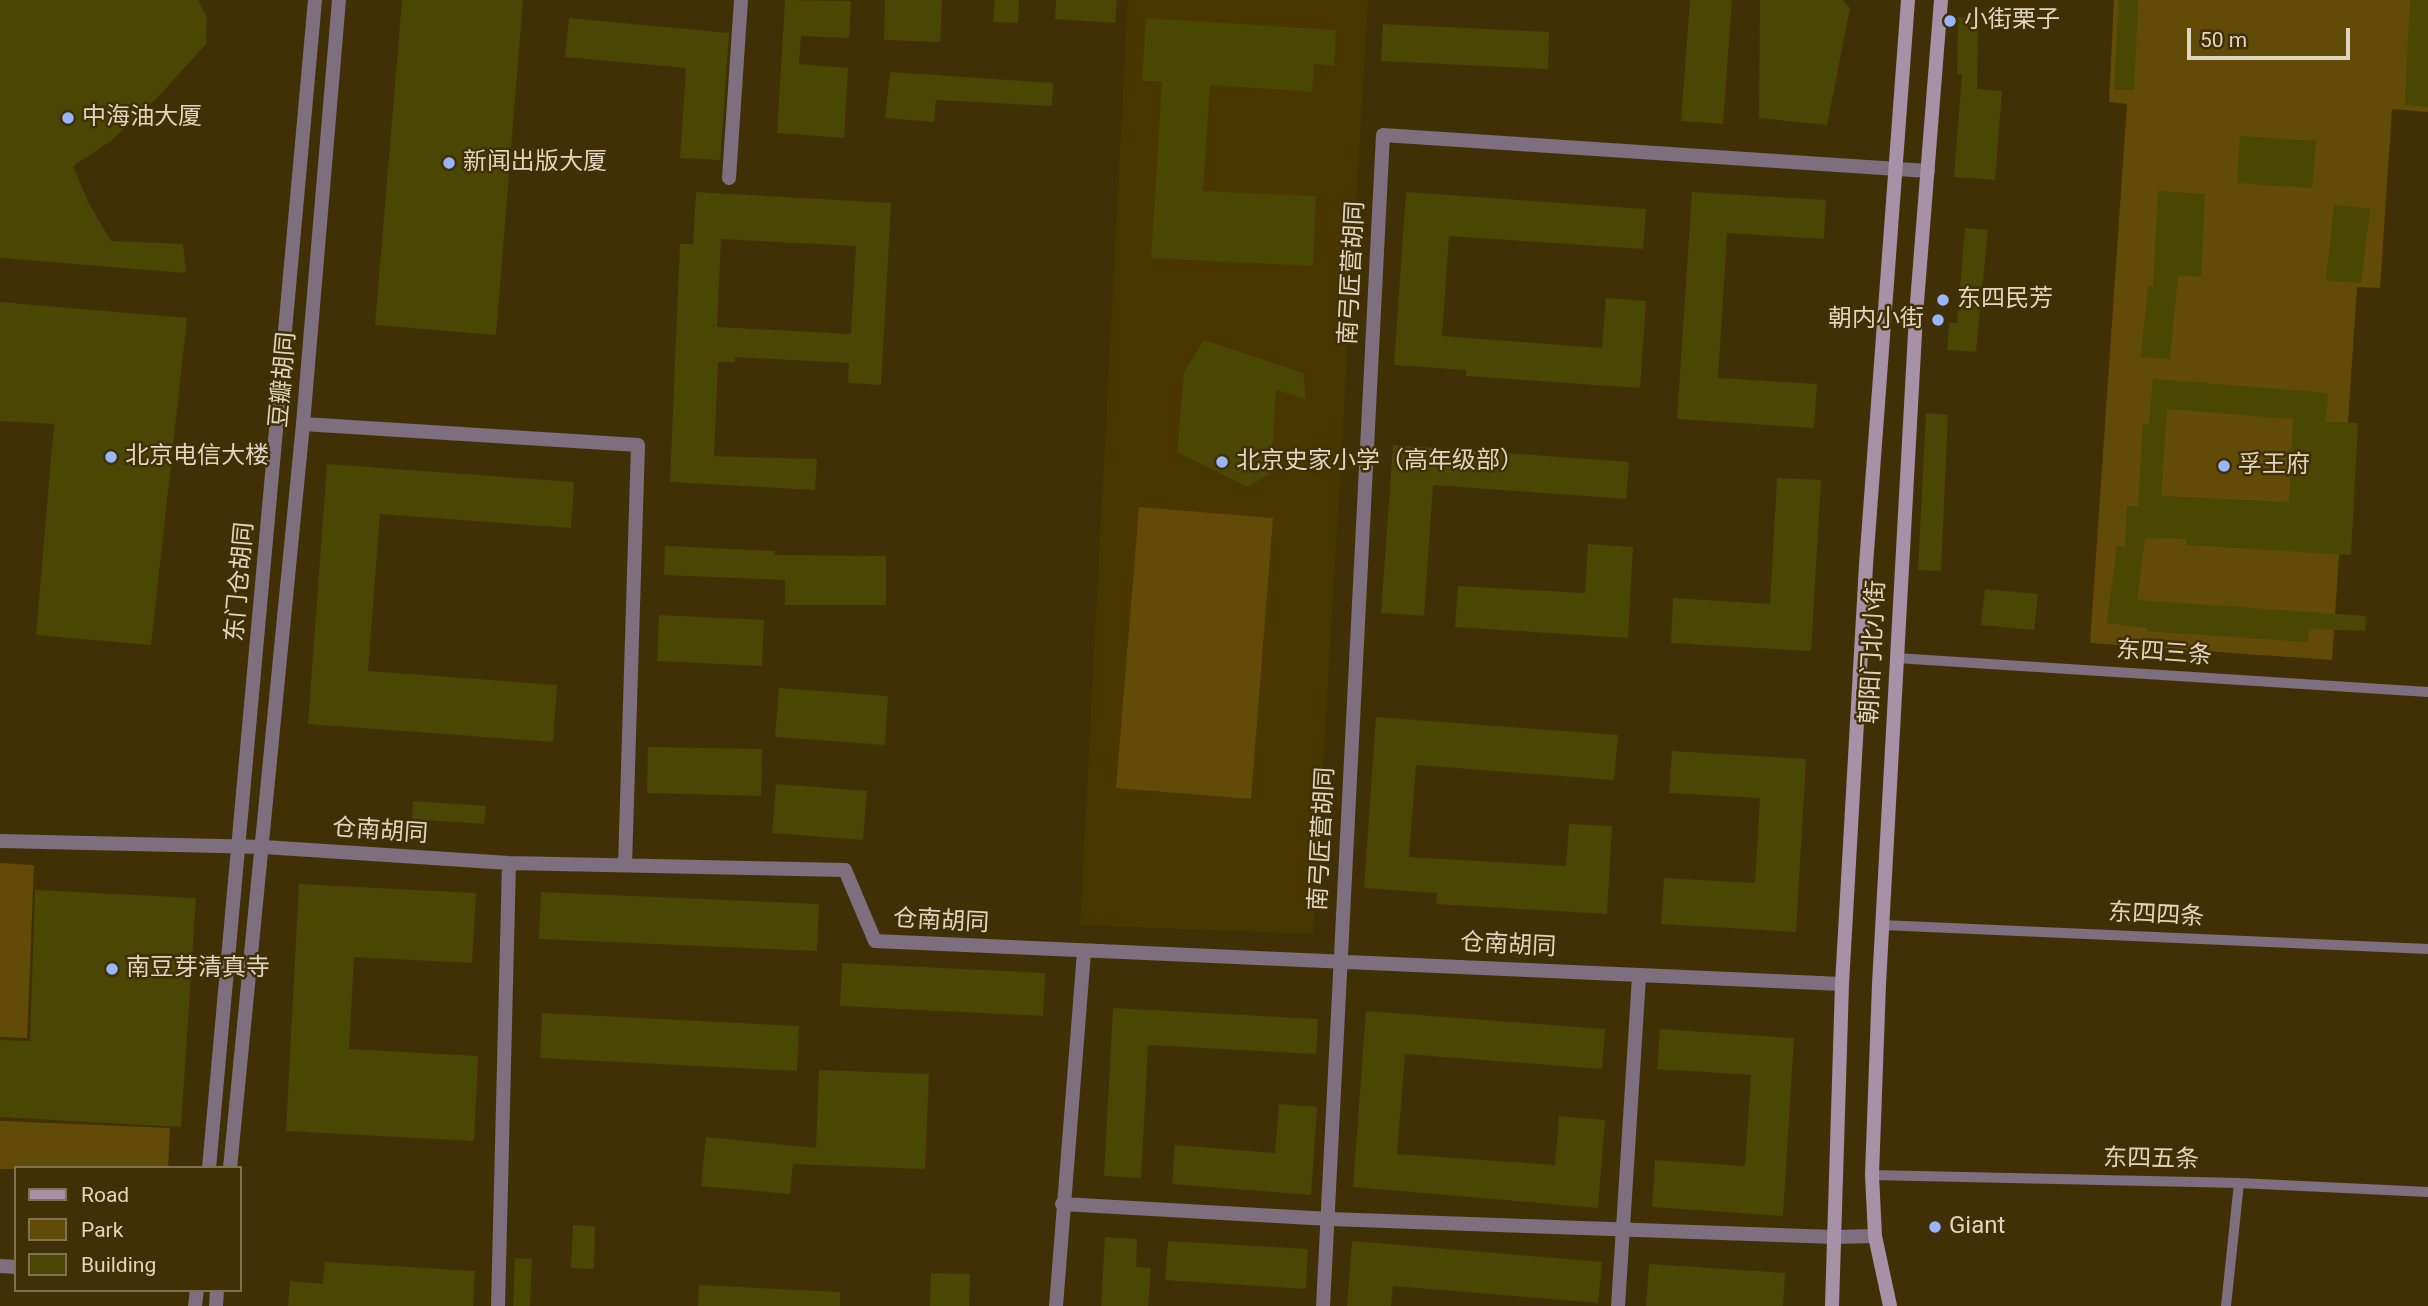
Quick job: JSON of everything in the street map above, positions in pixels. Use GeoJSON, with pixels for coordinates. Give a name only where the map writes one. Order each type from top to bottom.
{"type":"FeatureCollection","features":[{"type":"Feature","properties":{"kind":"main road","name":"朝阳门北小街"},"geometry":{"type":"LineString","coordinates":[[1832,1306],[1842,984],[1866,565],[1908,0]]}},
{"type":"Feature","properties":{"kind":"main road","name":"朝阳门北小街"},"geometry":{"type":"LineString","coordinates":[[1890,1306],[1875,1236],[1872,1175],[1882,925],[1916,315],[1941,0]]}},
{"type":"Feature","properties":{"kind":"street","name":"东门仓胡同"},"geometry":{"type":"LineString","coordinates":[[209,1166],[315,0]]}},
{"type":"Feature","properties":{"kind":"street","name":"豆瓣胡同"},"geometry":{"type":"LineString","coordinates":[[264,847],[339,0]]}},
{"type":"Feature","properties":{"kind":"street"},"geometry":{"type":"LineString","coordinates":[[729,178],[741,0]]}},
{"type":"Feature","properties":{"kind":"street","name":"南弓匠营胡同"},"geometry":{"type":"LineString","coordinates":[[1339,959],[1383,135],[1928,171]]}},
{"type":"Feature","properties":{"kind":"street"},"geometry":{"type":"LineString","coordinates":[[303,424],[638,445],[625,865]]}},
{"type":"Feature","properties":{"kind":"street","name":"仓南胡同"},"geometry":{"type":"LineString","coordinates":[[0,841],[264,847],[509,863],[845,870],[875,941],[1083,952],[1339,959],[1639,977],[1842,984]]}},
{"type":"Feature","properties":{"kind":"street"},"geometry":{"type":"LineString","coordinates":[[230,1166],[264,847]]}},
{"type":"Feature","properties":{"kind":"street"},"geometry":{"type":"LineString","coordinates":[[498,1306],[509,863]]}},
{"type":"Feature","properties":{"kind":"street"},"geometry":{"type":"LineString","coordinates":[[1056,1306],[1083,952]]}},
{"type":"Feature","properties":{"kind":"street"},"geometry":{"type":"LineString","coordinates":[[1324,1306],[1330,1219],[1339,959]]}},
{"type":"Feature","properties":{"kind":"street"},"geometry":{"type":"LineString","coordinates":[[1618,1306],[1639,977]]}},
{"type":"Feature","properties":{"kind":"street"},"geometry":{"type":"LineString","coordinates":[[1062,1205],[1330,1219],[1834,1237],[1875,1236]]}},
{"type":"Feature","properties":{"kind":"lane","name":"东四三条"},"geometry":{"type":"LineString","coordinates":[[1896,658],[2428,692]]}},
{"type":"Feature","properties":{"kind":"lane","name":"东四四条"},"geometry":{"type":"LineString","coordinates":[[1882,925],[2428,949]]}},
{"type":"Feature","properties":{"kind":"lane","name":"东四五条"},"geometry":{"type":"LineString","coordinates":[[1872,1175],[2239,1183],[2428,1192]]}},
{"type":"Feature","properties":{"kind":"lane"},"geometry":{"type":"LineString","coordinates":[[2226,1306],[2239,1183]]}},
{"type":"Feature","properties":{"kind":"shaded area","name":"北京史家小学（高年级部）"},"geometry":{"type":"Polygon","coordinates":[[[1128,0],[1368,0],[1313,934],[1080,925],[1128,0]]]}},
{"type":"Feature","properties":{"kind":"green space","name":"孚王府"},"geometry":{"type":"Polygon","coordinates":[[[2114,0],[2428,0],[2428,112],[2392,109],[2380,288],[2357,287],[2332,660],[2090,643],[2127,104],[2109,102],[2114,0]]]}},
{"type":"Feature","properties":{"kind":"green space"},"geometry":{"type":"Polygon","coordinates":[[[1139,507],[1273,518],[1251,799],[1116,788],[1139,507]]]}},
{"type":"Feature","properties":{"kind":"green space"},"geometry":{"type":"Polygon","coordinates":[[[0,863],[34,865],[27,1038],[0,1037],[0,863]]]}},
{"type":"Feature","properties":{"kind":"green space"},"geometry":{"type":"Polygon","coordinates":[[[0,1121],[170,1128],[168,1166],[14,1166],[14,1169],[0,1169],[0,1121]]]}},
{"type":"Feature","properties":{"kind":"building","name":"中海油大厦"},"geometry":{"type":"Polygon","coordinates":[[[0,0],[198,0],[207,18],[206,44],[160,95],[111,141],[73,166],[89,204],[111,241],[183,244],[186,273],[0,258],[0,0]]]}},
{"type":"Feature","properties":{"kind":"building","name":"新闻出版大厦"},"geometry":{"type":"Polygon","coordinates":[[[402,0],[523,0],[496,335],[375,325],[402,0]]]}},
{"type":"Feature","properties":{"kind":"building"},"geometry":{"type":"Polygon","coordinates":[[[785,0],[851,1],[849,38],[801,36],[799,64],[848,68],[844,138],[777,133],[785,0]]]}},
{"type":"Feature","properties":{"kind":"building"},"geometry":{"type":"Polygon","coordinates":[[[885,0],[942,0],[940,42],[884,40],[885,0]]]}},
{"type":"Feature","properties":{"kind":"building"},"geometry":{"type":"Polygon","coordinates":[[[995,0],[1019,0],[1018,23],[993,22],[995,0]]]}},
{"type":"Feature","properties":{"kind":"building"},"geometry":{"type":"Polygon","coordinates":[[[1056,0],[1117,0],[1115,23],[1055,19],[1056,0]]]}},
{"type":"Feature","properties":{"kind":"building"},"geometry":{"type":"Polygon","coordinates":[[[1690,0],[1732,0],[1723,124],[1681,121],[1690,0]]]}},
{"type":"Feature","properties":{"kind":"building"},"geometry":{"type":"Polygon","coordinates":[[[1760,0],[1842,0],[1850,8],[1827,125],[1759,118],[1760,0]]]}},
{"type":"Feature","properties":{"kind":"building"},"geometry":{"type":"Polygon","coordinates":[[[2119,0],[2138,0],[2134,90],[2114,90],[2119,0]]]}},
{"type":"Feature","properties":{"kind":"building"},"geometry":{"type":"Polygon","coordinates":[[[2410,0],[2428,0],[2428,107],[2405,105],[2410,0]]]}},
{"type":"Feature","properties":{"kind":"building"},"geometry":{"type":"Polygon","coordinates":[[[1958,17],[1978,18],[1977,89],[2002,91],[1995,180],[1954,177],[1962,74],[1957,74],[1958,17]]]}},
{"type":"Feature","properties":{"kind":"building"},"geometry":{"type":"Polygon","coordinates":[[[569,18],[729,33],[720,160],[680,158],[686,68],[565,57],[569,18]]]}},
{"type":"Feature","properties":{"kind":"building"},"geometry":{"type":"Polygon","coordinates":[[[1146,18],[1336,30],[1334,66],[1314,64],[1312,92],[1210,85],[1203,191],[1316,196],[1313,266],[1151,258],[1162,82],[1142,81],[1146,18]]]}},
{"type":"Feature","properties":{"kind":"building"},"geometry":{"type":"Polygon","coordinates":[[[1383,24],[1549,32],[1548,69],[1381,61],[1383,24]]]}},
{"type":"Feature","properties":{"kind":"building"},"geometry":{"type":"Polygon","coordinates":[[[890,72],[1053,83],[1052,106],[936,100],[934,122],[885,118],[890,72]]]}},
{"type":"Feature","properties":{"kind":"building"},"geometry":{"type":"Polygon","coordinates":[[[2240,136],[2316,141],[2312,188],[2237,183],[2240,136]]]}},
{"type":"Feature","properties":{"kind":"building"},"geometry":{"type":"Polygon","coordinates":[[[2158,191],[2205,194],[2201,277],[2178,275],[2170,359],[2141,357],[2148,286],[2153,287],[2158,191]]]}},
{"type":"Feature","properties":{"kind":"building"},"geometry":{"type":"Polygon","coordinates":[[[696,192],[891,203],[881,385],[848,383],[849,363],[735,357],[735,362],[718,362],[714,456],[817,459],[815,490],[670,482],[680,244],[693,244],[696,192]],[[721,239],[717,327],[851,334],[856,246],[721,239]]]}},
{"type":"Feature","properties":{"kind":"building"},"geometry":{"type":"Polygon","coordinates":[[[1406,192],[1646,209],[1643,249],[1449,236],[1442,336],[1602,348],[1606,298],[1646,301],[1640,388],[1466,376],[1466,370],[1394,365],[1406,192]]]}},
{"type":"Feature","properties":{"kind":"building"},"geometry":{"type":"Polygon","coordinates":[[[1692,192],[1826,200],[1824,239],[1727,233],[1718,378],[1817,384],[1814,428],[1677,419],[1692,192]]]}},
{"type":"Feature","properties":{"kind":"building"},"geometry":{"type":"Polygon","coordinates":[[[2334,205],[2370,209],[2361,283],[2326,280],[2334,205]]]}},
{"type":"Feature","properties":{"kind":"building"},"geometry":{"type":"Polygon","coordinates":[[[1965,228],[1988,230],[1976,352],[1947,350],[1949,323],[1957,323],[1965,228]]]}},
{"type":"Feature","properties":{"kind":"building","name":"北京电信大楼"},"geometry":{"type":"Polygon","coordinates":[[[0,302],[187,318],[151,645],[36,635],[54,424],[0,421],[0,302]]]}},
{"type":"Feature","properties":{"kind":"building"},"geometry":{"type":"Polygon","coordinates":[[[1204,340],[1303,373],[1306,399],[1276,390],[1271,473],[1248,487],[1177,452],[1184,372],[1204,340]]]}},
{"type":"Feature","properties":{"kind":"building"},"geometry":{"type":"Polygon","coordinates":[[[2153,379],[2328,393],[2326,422],[2358,423],[2351,555],[2186,545],[2186,539],[2145,538],[2137,600],[2366,616],[2365,631],[2309,629],[2308,642],[2147,631],[2147,628],[2107,623],[2117,546],[2125,547],[2127,506],[2138,506],[2143,424],[2149,424],[2153,379]],[[2167,409],[2161,496],[2289,502],[2293,419],[2167,409]]]}},
{"type":"Feature","properties":{"kind":"building"},"geometry":{"type":"Polygon","coordinates":[[[1926,413],[1948,415],[1941,571],[1918,570],[1926,413]]]}},
{"type":"Feature","properties":{"kind":"building"},"geometry":{"type":"Polygon","coordinates":[[[1393,445],[1629,462],[1626,499],[1433,485],[1424,616],[1381,613],[1393,445]]]}},
{"type":"Feature","properties":{"kind":"building"},"geometry":{"type":"Polygon","coordinates":[[[327,464],[574,482],[571,528],[380,514],[368,671],[557,685],[553,742],[308,724],[327,464]]]}},
{"type":"Feature","properties":{"kind":"building"},"geometry":{"type":"Polygon","coordinates":[[[1777,478],[1821,480],[1811,651],[1671,643],[1673,598],[1770,604],[1777,478]]]}},
{"type":"Feature","properties":{"kind":"building"},"geometry":{"type":"Polygon","coordinates":[[[1588,544],[1633,547],[1628,638],[1455,627],[1458,586],[1585,593],[1588,544]]]}},
{"type":"Feature","properties":{"kind":"building"},"geometry":{"type":"Polygon","coordinates":[[[665,546],[775,551],[774,555],[886,556],[886,605],[785,605],[785,580],[664,575],[665,546]]]}},
{"type":"Feature","properties":{"kind":"building"},"geometry":{"type":"Polygon","coordinates":[[[1985,589],[2038,594],[2034,630],[1981,625],[1985,589]]]}},
{"type":"Feature","properties":{"kind":"building"},"geometry":{"type":"Polygon","coordinates":[[[659,615],[764,620],[762,666],[657,661],[659,615]]]}},
{"type":"Feature","properties":{"kind":"building"},"geometry":{"type":"Polygon","coordinates":[[[779,688],[888,696],[885,745],[775,737],[779,688]]]}},
{"type":"Feature","properties":{"kind":"building"},"geometry":{"type":"Polygon","coordinates":[[[1376,717],[1618,735],[1614,780],[1416,765],[1409,857],[1566,866],[1569,824],[1612,826],[1607,914],[1436,904],[1437,893],[1364,888],[1376,717]]]}},
{"type":"Feature","properties":{"kind":"building"},"geometry":{"type":"Polygon","coordinates":[[[648,747],[762,749],[761,796],[647,793],[648,747]]]}},
{"type":"Feature","properties":{"kind":"building"},"geometry":{"type":"Polygon","coordinates":[[[1672,751],[1806,759],[1796,932],[1661,924],[1664,878],[1755,883],[1760,798],[1669,793],[1672,751]]]}},
{"type":"Feature","properties":{"kind":"building"},"geometry":{"type":"Polygon","coordinates":[[[776,784],[867,791],[863,840],[772,833],[776,784]]]}},
{"type":"Feature","properties":{"kind":"building"},"geometry":{"type":"Polygon","coordinates":[[[413,801],[486,806],[484,824],[412,819],[413,801]]]}},
{"type":"Feature","properties":{"kind":"building"},"geometry":{"type":"Polygon","coordinates":[[[299,884],[476,893],[472,963],[354,957],[349,1049],[478,1056],[474,1141],[286,1131],[299,884]]]}},
{"type":"Feature","properties":{"kind":"building","name":"南豆芽清真寺"},"geometry":{"type":"Polygon","coordinates":[[[35,890],[196,898],[181,1127],[0,1117],[0,1040],[30,1041],[35,890]]]}},
{"type":"Feature","properties":{"kind":"building"},"geometry":{"type":"Polygon","coordinates":[[[541,892],[819,904],[817,951],[539,939],[541,892]]]}},
{"type":"Feature","properties":{"kind":"building"},"geometry":{"type":"Polygon","coordinates":[[[842,963],[1045,973],[1043,1016],[840,1006],[842,963]]]}},
{"type":"Feature","properties":{"kind":"building"},"geometry":{"type":"Polygon","coordinates":[[[1113,1008],[1318,1019],[1316,1054],[1148,1045],[1141,1178],[1104,1176],[1113,1008]]]}},
{"type":"Feature","properties":{"kind":"building"},"geometry":{"type":"Polygon","coordinates":[[[1366,1011],[1605,1029],[1602,1069],[1405,1054],[1397,1154],[1555,1165],[1559,1116],[1605,1120],[1598,1208],[1353,1187],[1366,1011]]]}},
{"type":"Feature","properties":{"kind":"building"},"geometry":{"type":"Polygon","coordinates":[[[542,1013],[799,1026],[797,1071],[540,1058],[542,1013]]]}},
{"type":"Feature","properties":{"kind":"building"},"geometry":{"type":"Polygon","coordinates":[[[1660,1029],[1794,1038],[1783,1216],[1652,1207],[1655,1160],[1745,1166],[1751,1075],[1657,1069],[1660,1029]]]}},
{"type":"Feature","properties":{"kind":"building"},"geometry":{"type":"Polygon","coordinates":[[[819,1070],[929,1074],[925,1169],[793,1164],[790,1194],[701,1186],[706,1137],[816,1148],[819,1070]]]}},
{"type":"Feature","properties":{"kind":"building"},"geometry":{"type":"Polygon","coordinates":[[[1279,1104],[1317,1107],[1311,1195],[1172,1184],[1175,1145],[1275,1153],[1279,1104]]]}},
{"type":"Feature","properties":{"kind":"building"},"geometry":{"type":"Polygon","coordinates":[[[573,1225],[595,1226],[594,1269],[571,1268],[573,1225]]]}},
{"type":"Feature","properties":{"kind":"building"},"geometry":{"type":"Polygon","coordinates":[[[1105,1237],[1137,1239],[1136,1267],[1151,1268],[1148,1306],[1101,1306],[1105,1237]]]}},
{"type":"Feature","properties":{"kind":"building"},"geometry":{"type":"Polygon","coordinates":[[[1168,1241],[1308,1249],[1306,1289],[1165,1280],[1168,1241]]]}},
{"type":"Feature","properties":{"kind":"building"},"geometry":{"type":"Polygon","coordinates":[[[1352,1241],[1602,1262],[1598,1303],[1393,1286],[1391,1306],[1347,1306],[1352,1241]]]}},
{"type":"Feature","properties":{"kind":"building"},"geometry":{"type":"Polygon","coordinates":[[[515,1258],[532,1259],[530,1306],[513,1306],[515,1258]]]}},
{"type":"Feature","properties":{"kind":"building"},"geometry":{"type":"Polygon","coordinates":[[[325,1262],[475,1271],[473,1306],[288,1306],[290,1281],[323,1284],[325,1262]]]}},
{"type":"Feature","properties":{"kind":"building"},"geometry":{"type":"Polygon","coordinates":[[[1649,1264],[1785,1273],[1783,1306],[1646,1306],[1649,1264]]]}},
{"type":"Feature","properties":{"kind":"building"},"geometry":{"type":"Polygon","coordinates":[[[931,1273],[970,1274],[969,1306],[930,1306],[931,1273]]]}},
{"type":"Feature","properties":{"kind":"building"},"geometry":{"type":"Polygon","coordinates":[[[699,1285],[840,1292],[840,1306],[698,1306],[699,1285]]]}},
{"type":"Feature","properties":{"kind":"place","name":"小街栗子"},"geometry":{"type":"Point","coordinates":[1950,21]}},
{"type":"Feature","properties":{"kind":"place","name":"中海油大厦"},"geometry":{"type":"Point","coordinates":[68,118]}},
{"type":"Feature","properties":{"kind":"place","name":"新闻出版大厦"},"geometry":{"type":"Point","coordinates":[449,163]}},
{"type":"Feature","properties":{"kind":"place","name":"东四民芳"},"geometry":{"type":"Point","coordinates":[1943,300]}},
{"type":"Feature","properties":{"kind":"place","name":"朝内小街"},"geometry":{"type":"Point","coordinates":[1938,320]}},
{"type":"Feature","properties":{"kind":"place","name":"北京电信大楼"},"geometry":{"type":"Point","coordinates":[111,457]}},
{"type":"Feature","properties":{"kind":"place","name":"北京史家小学（高年级部）"},"geometry":{"type":"Point","coordinates":[1222,462]}},
{"type":"Feature","properties":{"kind":"place","name":"孚王府"},"geometry":{"type":"Point","coordinates":[2224,466]}},
{"type":"Feature","properties":{"kind":"place","name":"南豆芽清真寺"},"geometry":{"type":"Point","coordinates":[112,969]}},
{"type":"Feature","properties":{"kind":"place","name":"Giant"},"geometry":{"type":"Point","coordinates":[1935,1227]}}]}
